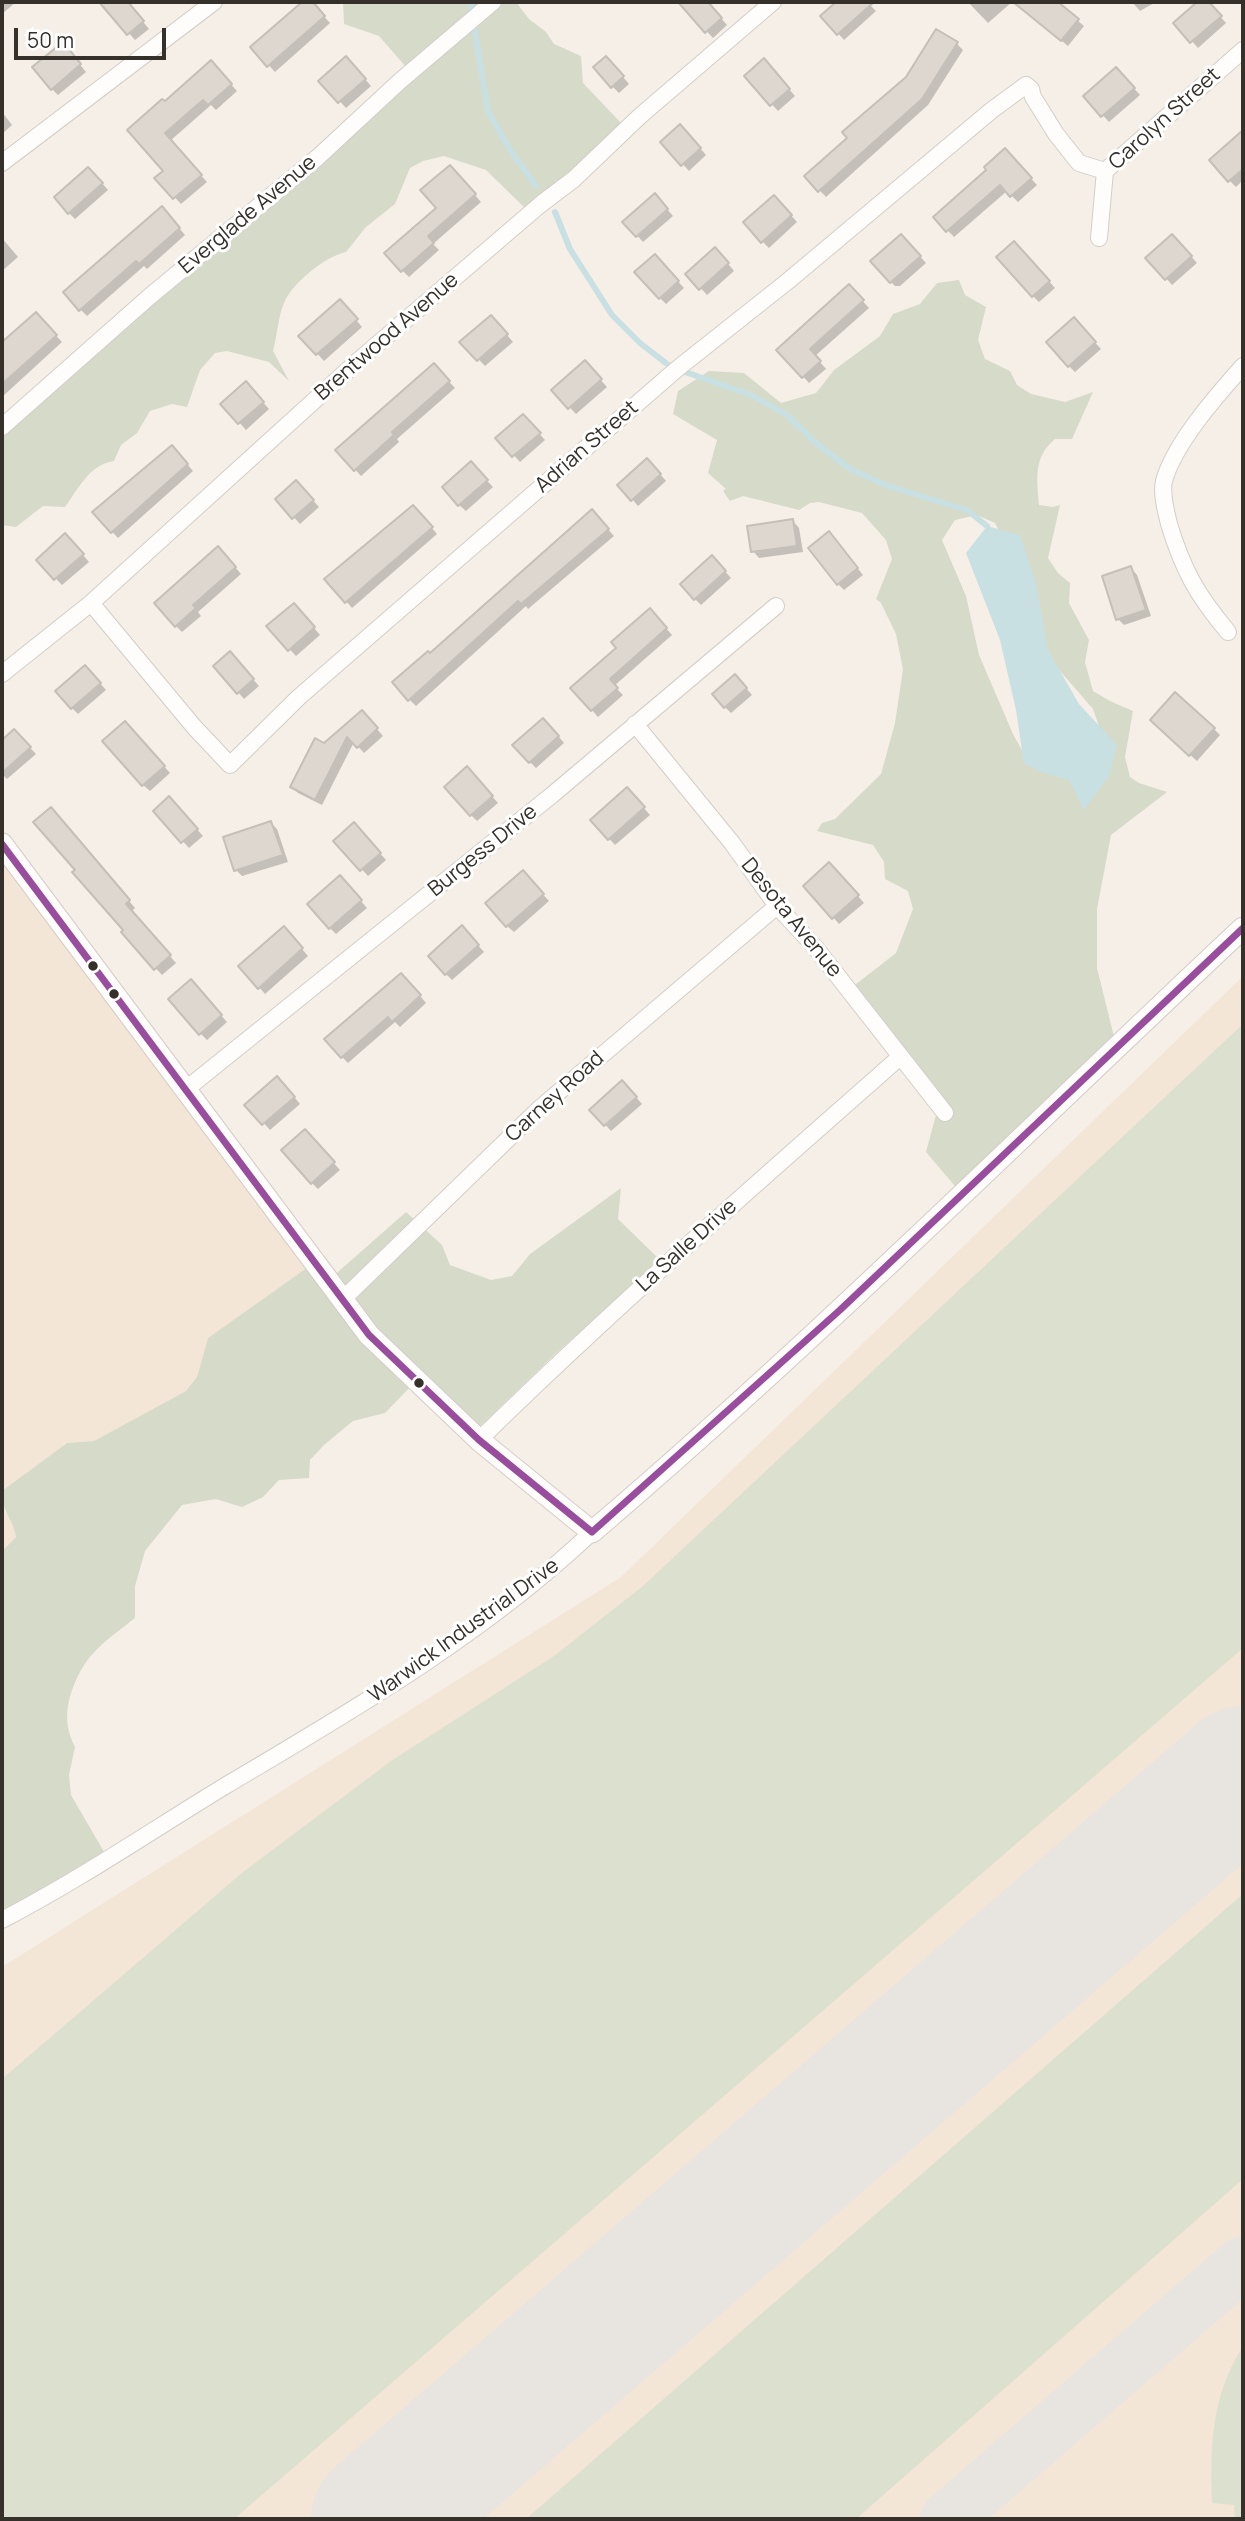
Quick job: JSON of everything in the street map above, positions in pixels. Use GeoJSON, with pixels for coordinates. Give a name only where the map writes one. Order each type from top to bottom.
{"type":"FeatureCollection","features":[{"type":"Feature","properties":{"kind":"street"},"geometry":{"type":"LineString","coordinates":[[2,163],[214,2]]}},
{"type":"Feature","properties":{"kind":"street","name":"Everglade Avenue"},"geometry":{"type":"LineString","coordinates":[[2,427],[149,297],[318,157],[400,81],[492,2]]}},
{"type":"Feature","properties":{"kind":"street","name":"Brentwood Avenue"},"geometry":{"type":"LineString","coordinates":[[2,674],[91,603],[359,360],[541,204],[574,179],[640,116],[773,2]]}},
{"type":"Feature","properties":{"kind":"street","name":"Carolyn Street"},"geometry":{"type":"LineString","coordinates":[[1099,238],[1105,171],[1243,50]]}},
{"type":"Feature","properties":{"kind":"street","name":"Adrian Street"},"geometry":{"type":"LineString","coordinates":[[91,603],[195,728],[230,765],[299,698],[668,377],[788,281],[992,110],[1026,85],[1031,89],[1032,97],[1056,134],[1079,163],[1105,171]]}},
{"type":"Feature","properties":{"kind":"street"},"geometry":{"type":"LineString","coordinates":[[1228,632],[1201,599],[1182,564],[1167,517],[1163,485],[1174,454],[1217,395],[1243,366]]}},
{"type":"Feature","properties":{"kind":"street","name":"Burgess Drive"},"geometry":{"type":"LineString","coordinates":[[185,1090],[396,922],[776,606]]}},
{"type":"Feature","properties":{"kind":"street","name":"Desota Avenue"},"geometry":{"type":"LineString","coordinates":[[635,724],[732,843],[777,906],[815,947],[945,1113]]}},
{"type":"Feature","properties":{"kind":"street"},"geometry":{"type":"LineString","coordinates":[[2,844],[369,1335],[479,1440],[592,1532]]}},
{"type":"Feature","properties":{"kind":"street","name":"Carney Road"},"geometry":{"type":"LineString","coordinates":[[342,1300],[540,1108],[777,906]]}},
{"type":"Feature","properties":{"kind":"street","name":"Warwick Industrial Drive"},"geometry":{"type":"LineString","coordinates":[[2,1920],[126,1849],[371,1699],[442,1652],[549,1573],[768,1375],[1243,928]]}},
{"type":"Feature","properties":{"kind":"street","name":"La Salle Drive"},"geometry":{"type":"LineString","coordinates":[[479,1440],[580,1343],[900,1057]]}},
{"type":"Feature","properties":{"kind":"shaded area"},"geometry":{"type":"Polygon","coordinates":[[[2,846],[308,1267],[208,1338],[197,1377],[186,1391],[94,1441],[67,1443],[2,1492],[2,846]]]}},
{"type":"Feature","properties":{"kind":"shaded area"},"geometry":{"type":"Polygon","coordinates":[[[1243,976],[1243,2519],[2,2519],[2,1967],[621,1577],[1243,976]]]}},
{"type":"Feature","properties":{"kind":"shaded area"},"geometry":{"type":"Polygon","coordinates":[[[2,1507],[14,1524],[16,1537],[2,1551],[2,1507]]]}},
{"type":"Feature","properties":{"kind":"green space"},"geometry":{"type":"Polygon","coordinates":[[[343,2],[516,2],[529,19],[546,32],[554,44],[581,56],[583,83],[623,125],[528,211],[486,170],[444,156],[423,161],[410,168],[395,204],[366,227],[346,252],[320,265],[288,295],[280,314],[273,351],[289,381],[269,362],[227,351],[215,353],[200,370],[187,407],[172,404],[150,411],[137,433],[121,445],[114,461],[91,472],[65,507],[43,506],[16,527],[2,525],[2,427],[306,167],[406,67],[379,36],[344,24],[343,2]]]}},
{"type":"Feature","properties":{"kind":"green space"},"geometry":{"type":"Polygon","coordinates":[[[959,280],[965,295],[986,307],[978,340],[985,359],[1010,371],[1017,385],[1031,394],[1065,402],[1093,392],[1072,439],[1055,439],[1040,461],[1037,477],[1039,505],[1060,505],[1048,558],[1058,573],[1070,583],[1069,603],[1089,640],[1085,662],[1093,691],[1133,711],[1125,757],[1130,777],[1139,783],[1167,792],[1111,835],[1097,909],[1097,968],[1116,1045],[960,1192],[926,1152],[939,1104],[851,988],[896,953],[913,909],[908,891],[885,879],[884,862],[873,845],[817,831],[822,823],[835,819],[881,774],[895,723],[903,669],[896,634],[881,603],[876,599],[892,559],[886,540],[862,513],[819,502],[810,503],[799,510],[743,496],[730,501],[723,491],[726,489],[708,473],[717,440],[673,414],[678,391],[709,371],[744,373],[781,403],[816,393],[834,370],[880,336],[893,314],[920,304],[937,283],[959,280]],[[977,515],[955,520],[942,540],[966,596],[979,655],[1013,734],[1029,763],[1100,729],[1093,709],[1049,655],[1016,565],[995,523],[977,515]]]}},
{"type":"Feature","properties":{"kind":"green space"},"geometry":{"type":"Polygon","coordinates":[[[1243,1024],[1243,1648],[234,2519],[2,2519],[2,2079],[243,1872],[391,1761],[554,1656],[643,1586],[1243,1024]]]}},
{"type":"Feature","properties":{"kind":"green space"},"geometry":{"type":"Polygon","coordinates":[[[621,1188],[618,1219],[658,1258],[654,1267],[554,1355],[475,1431],[417,1380],[385,1413],[353,1421],[324,1445],[310,1460],[309,1478],[279,1480],[263,1497],[242,1507],[216,1499],[182,1505],[145,1551],[135,1586],[135,1618],[90,1657],[77,1677],[68,1705],[68,1726],[75,1747],[69,1775],[71,1795],[107,1857],[2,1921],[2,1551],[16,1537],[4,1505],[2,1491],[67,1443],[94,1441],[186,1391],[197,1377],[208,1338],[308,1267],[330,1279],[406,1212],[442,1245],[450,1265],[491,1280],[512,1276],[530,1254],[621,1188]]]}},
{"type":"Feature","properties":{"kind":"green space"},"geometry":{"type":"Polygon","coordinates":[[[1243,1894],[1243,2179],[856,2519],[526,2519],[1243,1894]]]}},
{"type":"Feature","properties":{"kind":"green space"},"geometry":{"type":"Polygon","coordinates":[[[1243,2347],[1243,2519],[1235,2519],[1234,2505],[1212,2503],[1212,2442],[1224,2384],[1243,2347]]]}},
{"type":"Feature","properties":{"kind":"water"},"geometry":{"type":"Polygon","coordinates":[[[987,526],[1020,535],[1036,583],[1048,650],[1079,704],[1117,745],[1109,776],[1084,810],[1069,780],[1024,764],[1016,710],[1000,640],[966,553],[987,526]]]}},
{"type":"Feature","properties":{"kind":"building"},"geometry":{"type":"Polygon","coordinates":[[[99,2],[128,2],[144,21],[127,35],[99,2]]]}},
{"type":"Feature","properties":{"kind":"building"},"geometry":{"type":"Polygon","coordinates":[[[302,2],[313,2],[325,16],[267,67],[250,47],[302,2]]]}},
{"type":"Feature","properties":{"kind":"building"},"geometry":{"type":"Polygon","coordinates":[[[678,2],[708,2],[722,18],[705,33],[678,2]]]}},
{"type":"Feature","properties":{"kind":"building"},"geometry":{"type":"Polygon","coordinates":[[[836,2],[874,2],[837,35],[820,16],[836,2]]]}},
{"type":"Feature","properties":{"kind":"building"},"geometry":{"type":"Polygon","coordinates":[[[1013,2],[1058,2],[1079,19],[1061,41],[1013,2]]]}},
{"type":"Feature","properties":{"kind":"building"},"geometry":{"type":"Polygon","coordinates":[[[1197,2],[1209,2],[1222,16],[1190,43],[1173,23],[1197,2]]]}},
{"type":"Feature","properties":{"kind":"building"},"geometry":{"type":"Polygon","coordinates":[[[936,29],[958,42],[922,99],[818,192],[804,176],[847,138],[842,132],[906,77],[936,29]]]}},
{"type":"Feature","properties":{"kind":"building"},"geometry":{"type":"Polygon","coordinates":[[[63,42],[81,64],[51,90],[32,67],[63,42]]]}},
{"type":"Feature","properties":{"kind":"building"},"geometry":{"type":"Polygon","coordinates":[[[346,56],[366,79],[338,103],[318,81],[346,56]]]}},
{"type":"Feature","properties":{"kind":"building"},"geometry":{"type":"Polygon","coordinates":[[[606,56],[624,76],[611,88],[593,67],[606,56]]]}},
{"type":"Feature","properties":{"kind":"building"},"geometry":{"type":"Polygon","coordinates":[[[764,58],[790,89],[770,106],[744,76],[764,58]]]}},
{"type":"Feature","properties":{"kind":"building"},"geometry":{"type":"Polygon","coordinates":[[[211,60],[232,84],[208,105],[203,100],[165,133],[202,175],[173,199],[154,178],[163,171],[127,130],[211,60]]]}},
{"type":"Feature","properties":{"kind":"building"},"geometry":{"type":"Polygon","coordinates":[[[1116,67],[1135,88],[1101,117],[1083,96],[1116,67]]]}},
{"type":"Feature","properties":{"kind":"building"},"geometry":{"type":"Polygon","coordinates":[[[680,124],[701,148],[681,166],[660,142],[680,124]]]}},
{"type":"Feature","properties":{"kind":"building"},"geometry":{"type":"Polygon","coordinates":[[[1243,130],[1243,169],[1228,182],[1209,160],[1243,130]]]}},
{"type":"Feature","properties":{"kind":"building"},"geometry":{"type":"Polygon","coordinates":[[[1005,148],[1032,178],[1010,197],[1000,185],[946,232],[933,217],[986,170],[984,167],[1005,148]]]}},
{"type":"Feature","properties":{"kind":"building"},"geometry":{"type":"Polygon","coordinates":[[[450,165],[476,194],[428,236],[434,243],[401,272],[384,253],[436,208],[420,190],[450,165]]]}},
{"type":"Feature","properties":{"kind":"building"},"geometry":{"type":"Polygon","coordinates":[[[88,167],[103,183],[68,214],[54,197],[88,167]]]}},
{"type":"Feature","properties":{"kind":"building"},"geometry":{"type":"Polygon","coordinates":[[[655,193],[668,209],[636,237],[622,222],[655,193]]]}},
{"type":"Feature","properties":{"kind":"building"},"geometry":{"type":"Polygon","coordinates":[[[774,195],[792,215],[761,243],[743,222],[774,195]]]}},
{"type":"Feature","properties":{"kind":"building"},"geometry":{"type":"Polygon","coordinates":[[[162,206],[180,228],[139,264],[136,261],[79,311],[63,292],[162,206]]]}},
{"type":"Feature","properties":{"kind":"building"},"geometry":{"type":"Polygon","coordinates":[[[901,234],[921,256],[890,283],[870,261],[901,234]]]}},
{"type":"Feature","properties":{"kind":"building"},"geometry":{"type":"Polygon","coordinates":[[[1172,234],[1192,256],[1165,280],[1145,258],[1172,234]]]}},
{"type":"Feature","properties":{"kind":"building"},"geometry":{"type":"Polygon","coordinates":[[[1014,241],[1050,281],[1032,297],[996,257],[1014,241]]]}},
{"type":"Feature","properties":{"kind":"building"},"geometry":{"type":"Polygon","coordinates":[[[715,247],[729,263],[699,290],[685,274],[715,247]]]}},
{"type":"Feature","properties":{"kind":"building"},"geometry":{"type":"Polygon","coordinates":[[[655,254],[679,281],[659,299],[634,272],[655,254]]]}},
{"type":"Feature","properties":{"kind":"building"},"geometry":{"type":"Polygon","coordinates":[[[849,284],[864,300],[810,349],[821,361],[802,378],[776,350],[849,284]]]}},
{"type":"Feature","properties":{"kind":"building"},"geometry":{"type":"Polygon","coordinates":[[[340,299],[358,319],[316,355],[298,336],[340,299]]]}},
{"type":"Feature","properties":{"kind":"building"},"geometry":{"type":"Polygon","coordinates":[[[36,312],[57,335],[2,384],[2,342],[36,312]]]}},
{"type":"Feature","properties":{"kind":"building"},"geometry":{"type":"Polygon","coordinates":[[[491,315],[508,334],[477,361],[459,342],[491,315]]]}},
{"type":"Feature","properties":{"kind":"building"},"geometry":{"type":"Polygon","coordinates":[[[1074,317],[1096,342],[1068,367],[1046,342],[1074,317]]]}},
{"type":"Feature","properties":{"kind":"building"},"geometry":{"type":"Polygon","coordinates":[[[585,360],[602,379],[568,409],[551,390],[585,360]]]}},
{"type":"Feature","properties":{"kind":"building"},"geometry":{"type":"Polygon","coordinates":[[[434,363],[450,381],[392,432],[394,435],[354,471],[335,450],[434,363]]]}},
{"type":"Feature","properties":{"kind":"building"},"geometry":{"type":"Polygon","coordinates":[[[246,381],[264,402],[238,424],[220,404],[246,381]]]}},
{"type":"Feature","properties":{"kind":"building"},"geometry":{"type":"Polygon","coordinates":[[[523,414],[541,433],[512,457],[495,438],[523,414]]]}},
{"type":"Feature","properties":{"kind":"building"},"geometry":{"type":"Polygon","coordinates":[[[172,445],[188,464],[111,533],[92,512],[172,445]]]}},
{"type":"Feature","properties":{"kind":"building"},"geometry":{"type":"Polygon","coordinates":[[[647,458],[661,474],[631,501],[617,485],[647,458]]]}},
{"type":"Feature","properties":{"kind":"building"},"geometry":{"type":"Polygon","coordinates":[[[471,461],[488,480],[458,506],[442,487],[471,461]]]}},
{"type":"Feature","properties":{"kind":"building"},"geometry":{"type":"Polygon","coordinates":[[[296,480],[314,500],[292,519],[275,499],[296,480]]]}},
{"type":"Feature","properties":{"kind":"building"},"geometry":{"type":"Polygon","coordinates":[[[413,505],[433,527],[345,603],[324,579],[413,505]]]}},
{"type":"Feature","properties":{"kind":"building"},"geometry":{"type":"Polygon","coordinates":[[[592,509],[609,529],[521,604],[518,601],[408,701],[392,682],[428,651],[430,653],[592,509]]]}},
{"type":"Feature","properties":{"kind":"building"},"geometry":{"type":"Polygon","coordinates":[[[793,519],[797,546],[751,552],[747,526],[793,519]]]}},
{"type":"Feature","properties":{"kind":"building"},"geometry":{"type":"Polygon","coordinates":[[[829,531],[858,568],[837,585],[808,548],[829,531]]]}},
{"type":"Feature","properties":{"kind":"building"},"geometry":{"type":"Polygon","coordinates":[[[65,533],[84,554],[54,580],[36,560],[65,533]]]}},
{"type":"Feature","properties":{"kind":"building"},"geometry":{"type":"Polygon","coordinates":[[[218,546],[236,567],[193,605],[196,608],[175,627],[154,603],[218,546]]]}},
{"type":"Feature","properties":{"kind":"building"},"geometry":{"type":"Polygon","coordinates":[[[712,555],[726,571],[694,600],[680,584],[712,555]]]}},
{"type":"Feature","properties":{"kind":"building"},"geometry":{"type":"Polygon","coordinates":[[[1131,566],[1146,610],[1116,620],[1102,576],[1131,566]]]}},
{"type":"Feature","properties":{"kind":"building"},"geometry":{"type":"Polygon","coordinates":[[[294,603],[315,627],[288,651],[266,626],[294,603]]]}},
{"type":"Feature","properties":{"kind":"building"},"geometry":{"type":"Polygon","coordinates":[[[650,608],[667,628],[610,679],[618,688],[591,711],[570,688],[616,648],[611,642],[650,608]]]}},
{"type":"Feature","properties":{"kind":"building"},"geometry":{"type":"Polygon","coordinates":[[[230,651],[254,679],[237,694],[213,666],[230,651]]]}},
{"type":"Feature","properties":{"kind":"building"},"geometry":{"type":"Polygon","coordinates":[[[85,665],[101,683],[71,709],[55,691],[85,665]]]}},
{"type":"Feature","properties":{"kind":"building"},"geometry":{"type":"Polygon","coordinates":[[[735,674],[747,688],[724,708],[712,694],[735,674]]]}},
{"type":"Feature","properties":{"kind":"building"},"geometry":{"type":"Polygon","coordinates":[[[1175,692],[1215,728],[1189,756],[1150,720],[1175,692]]]}},
{"type":"Feature","properties":{"kind":"building"},"geometry":{"type":"Polygon","coordinates":[[[362,710],[378,728],[357,748],[347,737],[315,800],[290,787],[315,738],[324,743],[362,710]]]}},
{"type":"Feature","properties":{"kind":"building"},"geometry":{"type":"Polygon","coordinates":[[[543,718],[559,736],[529,763],[512,745],[543,718]]]}},
{"type":"Feature","properties":{"kind":"building"},"geometry":{"type":"Polygon","coordinates":[[[125,721],[165,766],[142,786],[102,741],[125,721]]]}},
{"type":"Feature","properties":{"kind":"building"},"geometry":{"type":"Polygon","coordinates":[[[14,729],[31,747],[2,773],[2,740],[14,729]]]}},
{"type":"Feature","properties":{"kind":"building"},"geometry":{"type":"Polygon","coordinates":[[[467,766],[493,796],[470,816],[444,787],[467,766]]]}},
{"type":"Feature","properties":{"kind":"building"},"geometry":{"type":"Polygon","coordinates":[[[627,787],[645,807],[608,840],[590,820],[627,787]]]}},
{"type":"Feature","properties":{"kind":"building"},"geometry":{"type":"Polygon","coordinates":[[[169,796],[198,829],[181,843],[153,811],[169,796]]]}},
{"type":"Feature","properties":{"kind":"building"},"geometry":{"type":"Polygon","coordinates":[[[51,807],[130,900],[126,904],[171,955],[154,970],[72,872],[75,870],[33,822],[51,807]]]}},
{"type":"Feature","properties":{"kind":"building"},"geometry":{"type":"Polygon","coordinates":[[[271,821],[283,855],[234,871],[223,837],[271,821]]]}},
{"type":"Feature","properties":{"kind":"building"},"geometry":{"type":"Polygon","coordinates":[[[354,822],[381,853],[360,871],[333,841],[354,822]]]}},
{"type":"Feature","properties":{"kind":"building"},"geometry":{"type":"Polygon","coordinates":[[[829,862],[859,895],[832,919],[803,886],[829,862]]]}},
{"type":"Feature","properties":{"kind":"building"},"geometry":{"type":"Polygon","coordinates":[[[523,870],[544,894],[506,927],[485,903],[523,870]]]}},
{"type":"Feature","properties":{"kind":"building"},"geometry":{"type":"Polygon","coordinates":[[[340,875],[362,900],[329,929],[307,904],[340,875]]]}},
{"type":"Feature","properties":{"kind":"building"},"geometry":{"type":"Polygon","coordinates":[[[462,925],[479,945],[445,975],[428,956],[462,925]]]}},
{"type":"Feature","properties":{"kind":"building"},"geometry":{"type":"Polygon","coordinates":[[[284,926],[303,948],[258,989],[238,966],[284,926]]]}},
{"type":"Feature","properties":{"kind":"building"},"geometry":{"type":"Polygon","coordinates":[[[401,973],[421,995],[392,1022],[388,1017],[341,1058],[324,1039],[401,973]]]}},
{"type":"Feature","properties":{"kind":"building"},"geometry":{"type":"Polygon","coordinates":[[[191,979],[222,1015],[199,1035],[168,999],[191,979]]]}},
{"type":"Feature","properties":{"kind":"building"},"geometry":{"type":"Polygon","coordinates":[[[277,1076],[295,1097],[262,1125],[244,1105],[277,1076]]]}},
{"type":"Feature","properties":{"kind":"building"},"geometry":{"type":"Polygon","coordinates":[[[622,1080],[637,1097],[604,1126],[589,1110],[622,1080]]]}},
{"type":"Feature","properties":{"kind":"building"},"geometry":{"type":"Polygon","coordinates":[[[305,1129],[335,1162],[311,1184],[281,1150],[305,1129]]]}},
{"type":"Feature","properties":{"kind":"waterway"},"geometry":{"type":"LineString","coordinates":[[470,2],[488,111],[508,147],[536,186]]}},
{"type":"Feature","properties":{"kind":"waterway"},"geometry":{"type":"LineString","coordinates":[[555,212],[570,249],[612,315],[640,343],[671,367],[751,395],[787,415],[816,443],[850,469],[888,486],[967,510],[987,526]]}},
{"type":"Feature","properties":{"kind":"taxiway"},"geometry":{"type":"LineString","coordinates":[[947,2519],[1243,2263]]}},
{"type":"Feature","properties":{"kind":"runway"},"geometry":{"type":"LineString","coordinates":[[379,2519],[1243,1774]]}},
{"type":"Feature","properties":{"kind":"transit line"},"geometry":{"type":"LineString","coordinates":[[2,844],[369,1335],[479,1440],[592,1532]]}},
{"type":"Feature","properties":{"kind":"transit line"},"geometry":{"type":"LineString","coordinates":[[592,1532],[840,1310],[1243,928]]}}]}
